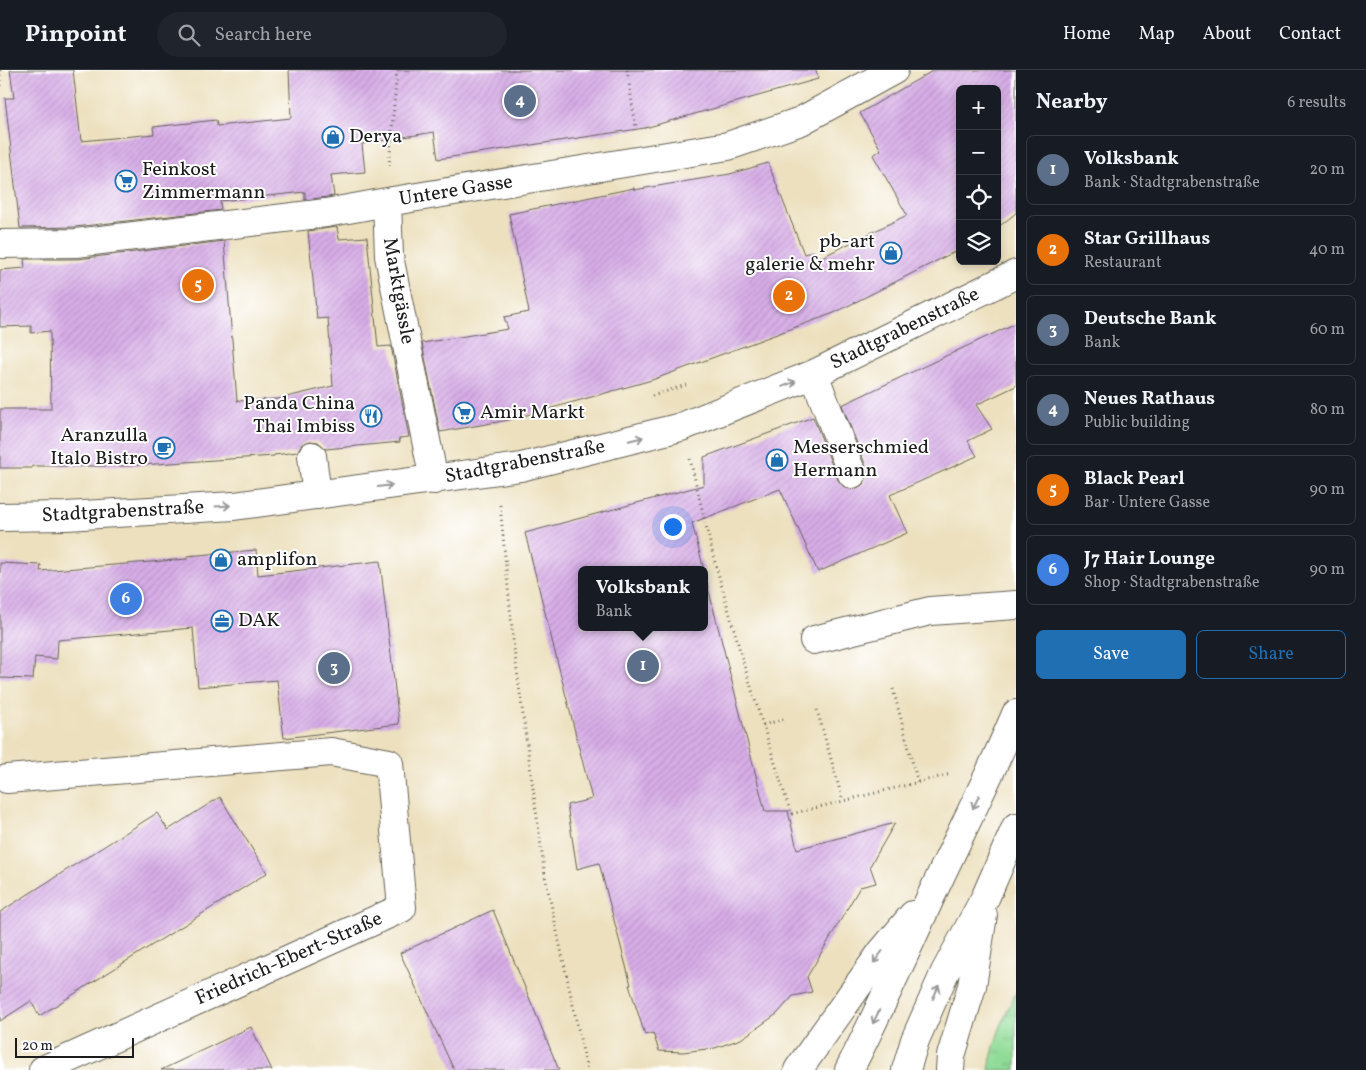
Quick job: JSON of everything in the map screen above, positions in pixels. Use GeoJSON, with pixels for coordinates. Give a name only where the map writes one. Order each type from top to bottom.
{"type":"FeatureCollection","features":[{"type":"Feature","properties":{"kind":"main road","name":"Untere Gasse"},"geometry":{"type":"LineString","coordinates":[[0,244],[76,243],[326,213],[728,146],[801,121],[894,70]]}},
{"type":"Feature","properties":{"kind":"main road","name":"Marktgässle"},"geometry":{"type":"LineString","coordinates":[[387,202],[389,256],[434,480]]}},
{"type":"Feature","properties":{"kind":"main road","name":"Stadtgrabenstraße"},"geometry":{"type":"LineString","coordinates":[[0,517],[66,516],[234,506],[521,467],[681,428],[814,374],[1016,274]]}},
{"type":"Feature","properties":{"kind":"main road"},"geometry":{"type":"LineString","coordinates":[[814,374],[852,474]]}},
{"type":"Feature","properties":{"kind":"main road"},"geometry":{"type":"LineString","coordinates":[[312,456],[317,495]]}},
{"type":"Feature","properties":{"kind":"main road"},"geometry":{"type":"LineString","coordinates":[[814,640],[930,611],[1016,605]]}},
{"type":"Feature","properties":{"kind":"main road"},"geometry":{"type":"LineString","coordinates":[[849,1070],[998,758],[1016,714]]}},
{"type":"Feature","properties":{"kind":"main road","name":"Friedrich-Ebert-Straße"},"geometry":{"type":"LineString","coordinates":[[7,778],[331,752],[389,763],[402,908],[43,1070]]}},
{"type":"Feature","properties":{"kind":"main road"},"geometry":{"type":"LineString","coordinates":[[906,1070],[915,1040],[945,972],[986,896],[1016,827]]}},
{"type":"Feature","properties":{"kind":"main road"},"geometry":{"type":"LineString","coordinates":[[798,1070],[881,954],[932,894]]}},
{"type":"Feature","properties":{"kind":"main road"},"geometry":{"type":"LineString","coordinates":[[950,1070],[951,1056],[972,986],[986,896]]}},
{"type":"Feature","properties":{"kind":"path"},"geometry":{"type":"LineString","coordinates":[[0,70],[0,86]]}},
{"type":"Feature","properties":{"kind":"path"},"geometry":{"type":"LineString","coordinates":[[387,202],[397,70]]}},
{"type":"Feature","properties":{"kind":"path"},"geometry":{"type":"LineString","coordinates":[[627,70],[641,160]]}},
{"type":"Feature","properties":{"kind":"path"},"geometry":{"type":"LineString","coordinates":[[648,397],[686,385]]}},
{"type":"Feature","properties":{"kind":"path"},"geometry":{"type":"LineString","coordinates":[[521,467],[500,505],[514,649],[545,876],[587,1070]]}},
{"type":"Feature","properties":{"kind":"path"},"geometry":{"type":"LineString","coordinates":[[698,488],[714,559],[791,814],[958,772]]}},
{"type":"Feature","properties":{"kind":"path"},"geometry":{"type":"LineString","coordinates":[[893,689],[918,783]]}},
{"type":"Feature","properties":{"kind":"path"},"geometry":{"type":"LineString","coordinates":[[817,710],[843,801]]}},
{"type":"Feature","properties":{"kind":"path"},"geometry":{"type":"LineString","coordinates":[[763,725],[784,719]]}},
{"type":"Feature","properties":{"kind":"green space"},"geometry":{"type":"Polygon","coordinates":[[[1016,992],[1016,1070],[989,1070],[993,1050],[1016,992]]]}},
{"type":"Feature","properties":{"kind":"building"},"geometry":{"type":"Polygon","coordinates":[[[10,70],[73,70],[81,141],[154,134],[153,127],[216,120],[217,126],[291,118],[289,70],[816,70],[818,79],[645,128],[438,159],[434,132],[362,144],[365,172],[331,175],[334,196],[305,200],[305,192],[220,201],[221,210],[75,227],[20,228],[5,98],[14,98],[10,70]]]}},
{"type":"Feature","properties":{"kind":"building"},"geometry":{"type":"Polygon","coordinates":[[[934,70],[1016,70],[1016,213],[1001,225],[1001,85],[956,85],[956,251],[834,313],[652,380],[509,420],[440,432],[422,343],[508,329],[504,317],[529,312],[509,214],[634,188],[634,190],[730,174],[768,163],[804,254],[813,251],[816,260],[907,215],[873,155],[881,150],[860,113],[934,70]]]}},
{"type":"Feature","properties":{"kind":"building"},"geometry":{"type":"Polygon","coordinates":[[[337,227],[339,239],[367,237],[378,347],[391,346],[409,437],[399,438],[400,442],[326,449],[318,442],[310,441],[302,444],[297,452],[274,456],[126,466],[0,468],[0,409],[51,409],[50,331],[31,333],[31,326],[0,327],[0,270],[25,268],[24,259],[78,259],[224,241],[237,401],[278,399],[333,386],[328,318],[317,319],[308,231],[337,227]]]}},
{"type":"Feature","properties":{"kind":"building"},"geometry":{"type":"Polygon","coordinates":[[[1016,323],[1016,386],[976,405],[992,429],[968,441],[977,456],[890,495],[907,533],[818,572],[780,489],[692,523],[703,566],[578,566],[578,631],[708,631],[708,588],[765,811],[788,811],[797,849],[895,823],[870,866],[876,883],[860,887],[807,977],[812,992],[793,996],[777,1014],[741,1039],[715,1048],[683,1052],[659,1051],[653,1033],[645,1035],[629,985],[631,985],[599,863],[577,869],[567,805],[592,799],[525,533],[704,485],[704,457],[813,417],[838,480],[849,489],[858,488],[867,477],[867,469],[842,405],[1016,323]]]}},
{"type":"Feature","properties":{"kind":"building"},"geometry":{"type":"Polygon","coordinates":[[[256,550],[258,575],[380,561],[399,724],[284,738],[277,680],[198,687],[193,628],[58,640],[57,659],[35,657],[33,679],[0,678],[0,563],[41,565],[40,571],[187,559],[187,556],[256,550]]]}},
{"type":"Feature","properties":{"kind":"building"},"geometry":{"type":"Polygon","coordinates":[[[220,797],[267,873],[39,1016],[31,1001],[0,1021],[0,912],[157,813],[168,830],[220,797]]]}},
{"type":"Feature","properties":{"kind":"building"},"geometry":{"type":"Polygon","coordinates":[[[493,910],[559,1070],[454,1070],[400,953],[493,910]]]}},
{"type":"Feature","properties":{"kind":"building"},"geometry":{"type":"Polygon","coordinates":[[[251,1027],[272,1070],[161,1070],[251,1027]]]}},
{"type":"Feature","properties":{"kind":"place","name":"Neues Rathaus"},"geometry":{"type":"Point","coordinates":[520,101]}},
{"type":"Feature","properties":{"kind":"place","name":"Derya"},"geometry":{"type":"Point","coordinates":[333,137]}},
{"type":"Feature","properties":{"kind":"place","name":"Feinkost Zimmermann"},"geometry":{"type":"Point","coordinates":[126,181]}},
{"type":"Feature","properties":{"kind":"place","name":"pb-art galerie & mehr"},"geometry":{"type":"Point","coordinates":[891,253]}},
{"type":"Feature","properties":{"kind":"place","name":"Black Pearl"},"geometry":{"type":"Point","coordinates":[198,285]}},
{"type":"Feature","properties":{"kind":"place","name":"Star Grillhaus"},"geometry":{"type":"Point","coordinates":[789,296]}},
{"type":"Feature","properties":{"kind":"place","name":"Amir Markt"},"geometry":{"type":"Point","coordinates":[464,413]}},
{"type":"Feature","properties":{"kind":"place","name":"Panda China Thai Imbiss"},"geometry":{"type":"Point","coordinates":[371,416]}},
{"type":"Feature","properties":{"kind":"place","name":"Aranzulla Italo Bistro"},"geometry":{"type":"Point","coordinates":[164,448]}},
{"type":"Feature","properties":{"kind":"place","name":"Messerschmied Hermann"},"geometry":{"type":"Point","coordinates":[777,460]}},
{"type":"Feature","properties":{"kind":"place","name":"amplifon"},"geometry":{"type":"Point","coordinates":[221,560]}},
{"type":"Feature","properties":{"kind":"place","name":"J7 Hair Lounge"},"geometry":{"type":"Point","coordinates":[126,599]}},
{"type":"Feature","properties":{"kind":"place","name":"DAK"},"geometry":{"type":"Point","coordinates":[222,621]}},
{"type":"Feature","properties":{"kind":"place","name":"Volksbank"},"geometry":{"type":"Point","coordinates":[643,666]}},
{"type":"Feature","properties":{"kind":"place","name":"Deutsche Bank"},"geometry":{"type":"Point","coordinates":[334,668]}}]}
